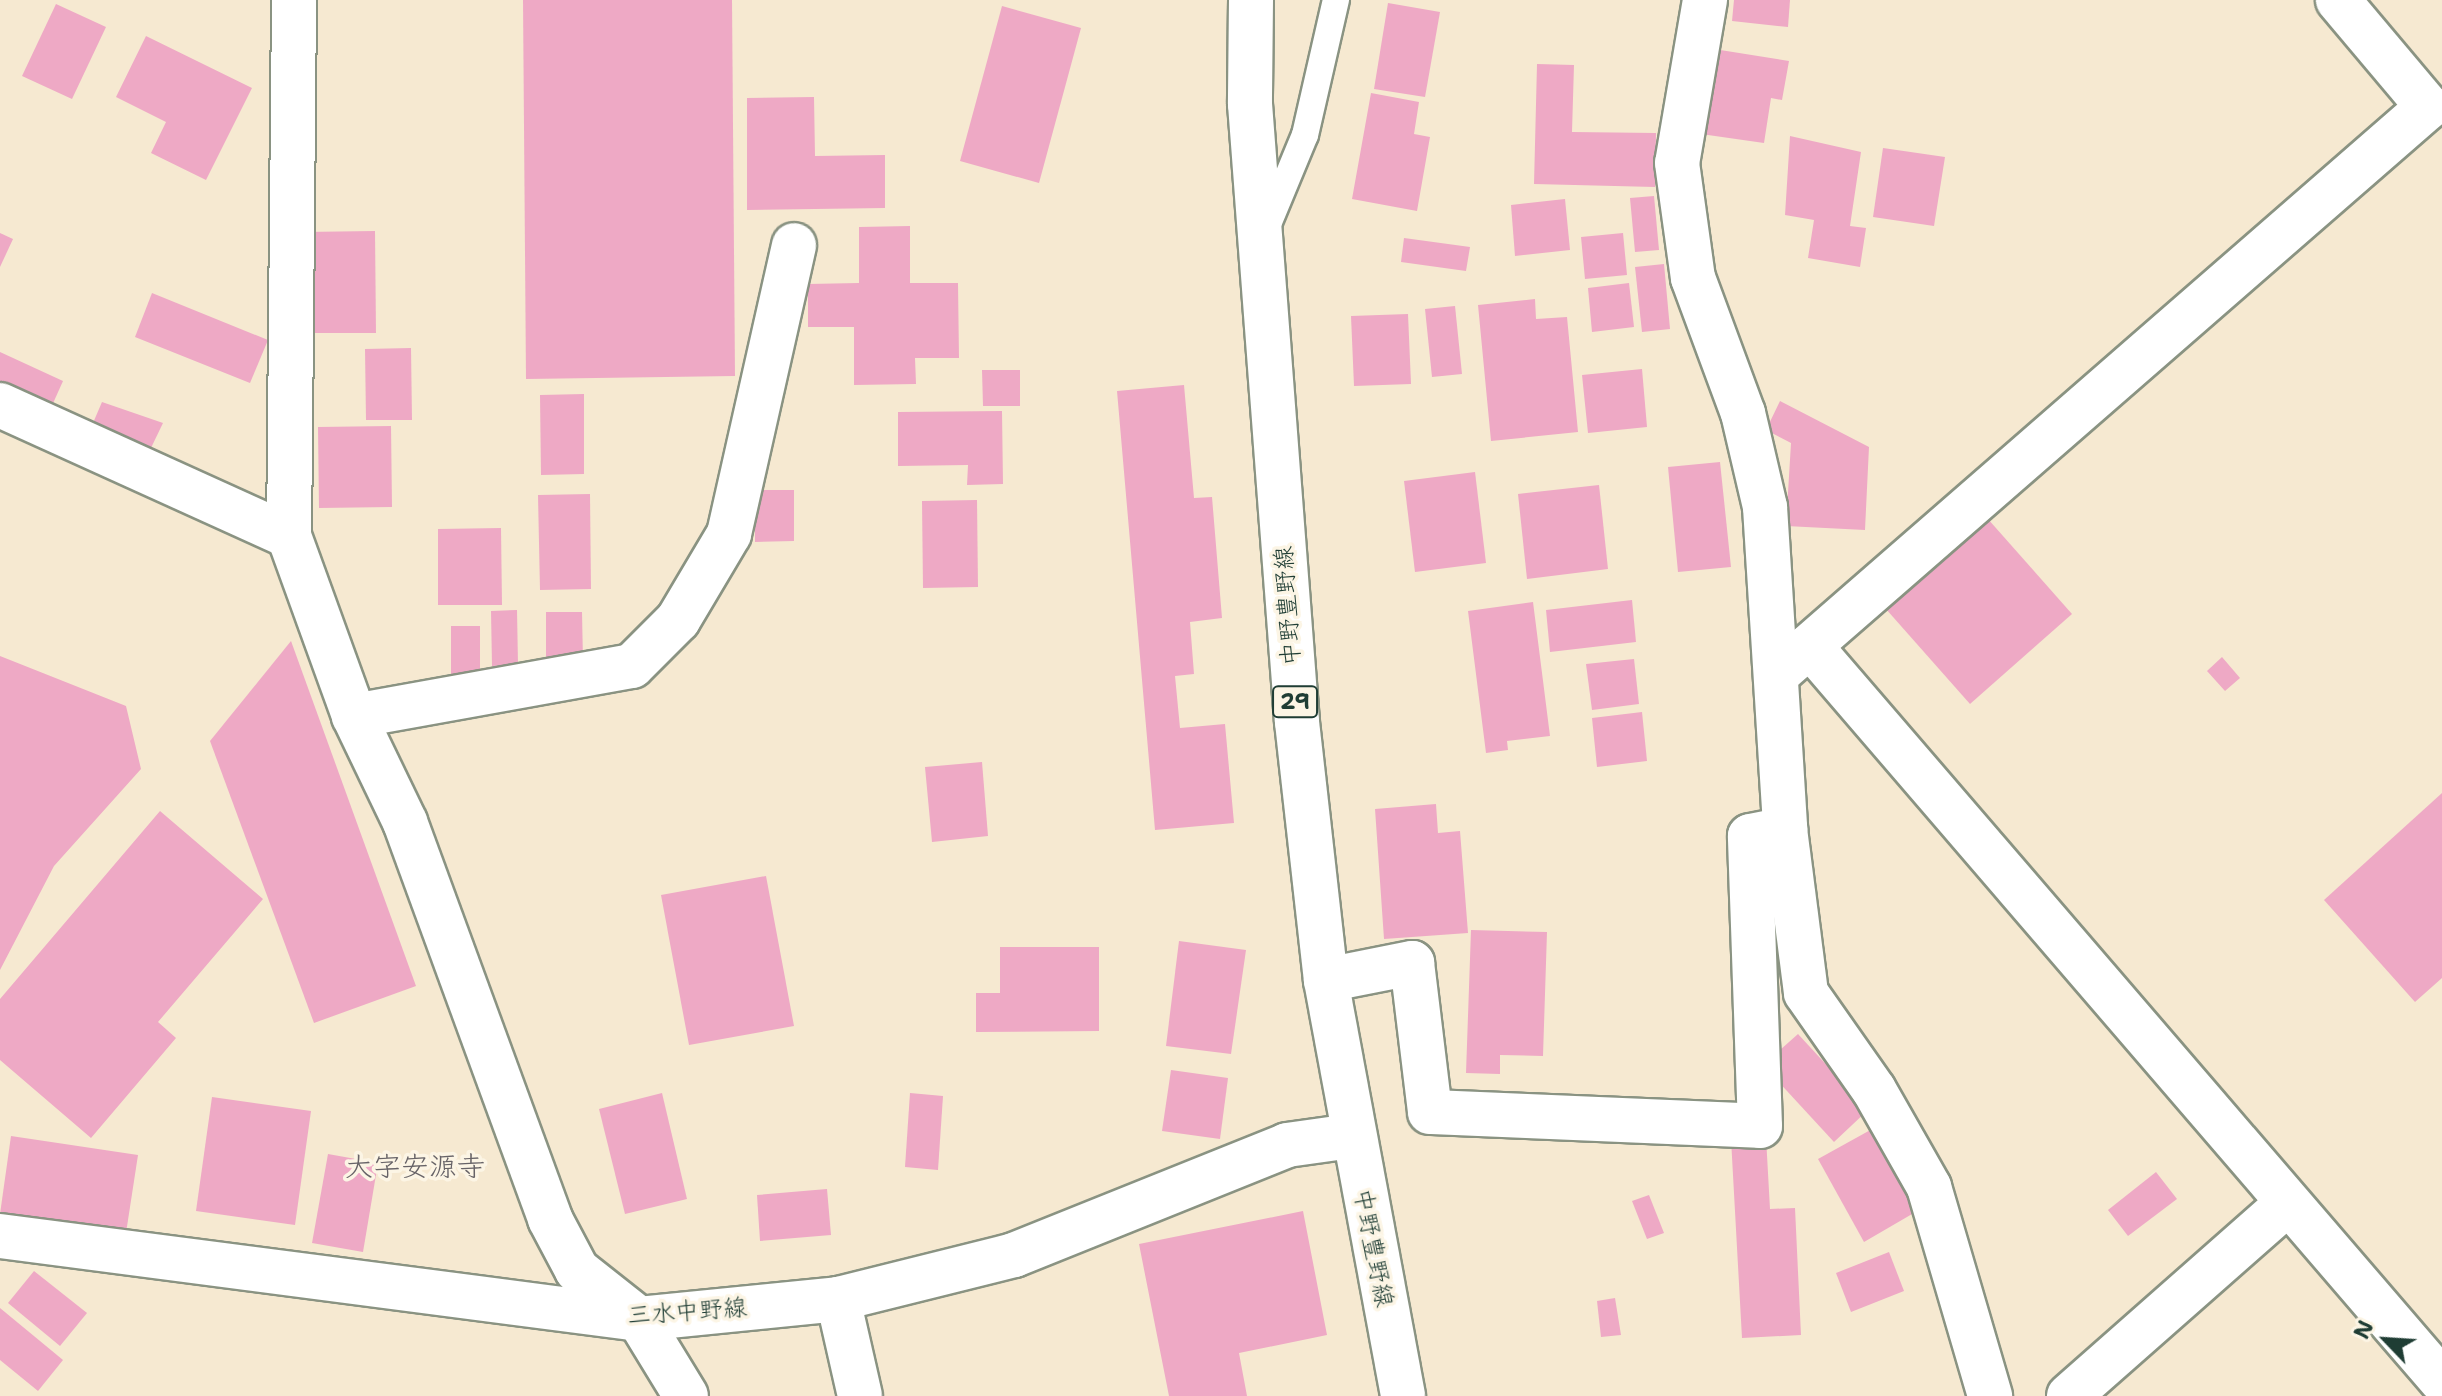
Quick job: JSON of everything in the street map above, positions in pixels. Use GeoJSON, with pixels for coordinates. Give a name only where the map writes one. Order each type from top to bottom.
{"type":"FeatureCollection","features":[{"type":"Feature","properties":{"kind":"street"},"geometry":{"type":"LineString","coordinates":[[294,0],[289,536],[354,716],[405,822],[550,1219],[577,1270],[639,1319],[686,1396]]}},
{"type":"Feature","properties":{"kind":"street","name":"中野豊野線"},"geometry":{"type":"LineString","coordinates":[[1251,0],[1260,242],[1297,722],[1326,980],[1351,1136],[1403,1396]]}},
{"type":"Feature","properties":{"kind":"street"},"geometry":{"type":"LineString","coordinates":[[1705,0],[1677,163],[1693,278],[1743,413],[1765,507],[1785,829],[1806,993],[1874,1090],[1929,1187],[1990,1396]]}},
{"type":"Feature","properties":{"kind":"street"},"geometry":{"type":"LineString","coordinates":[[1776,675],[2435,115],[2338,0]]}},
{"type":"Feature","properties":{"kind":"street"},"geometry":{"type":"LineString","coordinates":[[354,716],[632,666],[678,620],[729,534],[794,245]]}},
{"type":"Feature","properties":{"kind":"street"},"geometry":{"type":"LineString","coordinates":[[0,405],[289,536]]}},
{"type":"Feature","properties":{"kind":"street"},"geometry":{"type":"LineString","coordinates":[[1810,646],[2442,1381]]}},
{"type":"Feature","properties":{"kind":"street"},"geometry":{"type":"LineString","coordinates":[[1326,980],[1412,963],[1430,1112],[1760,1126],[1750,836],[1785,829]]}},
{"type":"Feature","properties":{"kind":"street","name":"三水中野線"},"geometry":{"type":"LineString","coordinates":[[0,1236],[639,1319],[838,1299],[1014,1255],[1287,1145],[1351,1136]]}},
{"type":"Feature","properties":{"kind":"street"},"geometry":{"type":"LineString","coordinates":[[2069,1396],[2288,1203]]}},
{"type":"Feature","properties":{"kind":"street"},"geometry":{"type":"LineString","coordinates":[[838,1299],[860,1396]]}},
{"type":"Feature","properties":{"kind":"lane"},"geometry":{"type":"LineString","coordinates":[[1260,242],[1305,135],[1336,0]]}},
{"type":"Feature","properties":{"kind":"building"},"geometry":{"type":"Polygon","coordinates":[[[523,0],[732,0],[735,376],[526,379],[523,0]]]}},
{"type":"Feature","properties":{"kind":"building"},"geometry":{"type":"Polygon","coordinates":[[[1734,0],[1790,0],[1788,27],[1732,21],[1734,0]]]}},
{"type":"Feature","properties":{"kind":"building"},"geometry":{"type":"Polygon","coordinates":[[[1388,3],[1440,12],[1425,97],[1374,89],[1388,3]]]}},
{"type":"Feature","properties":{"kind":"building"},"geometry":{"type":"Polygon","coordinates":[[[56,4],[106,27],[72,99],[22,76],[56,4]]]}},
{"type":"Feature","properties":{"kind":"building"},"geometry":{"type":"Polygon","coordinates":[[[1002,6],[1081,28],[1039,183],[960,161],[1002,6]]]}},
{"type":"Feature","properties":{"kind":"building"},"geometry":{"type":"Polygon","coordinates":[[[146,36],[252,88],[206,180],[151,153],[166,122],[116,97],[146,36]]]}},
{"type":"Feature","properties":{"kind":"building"},"geometry":{"type":"Polygon","coordinates":[[[1714,49],[1789,61],[1782,100],[1771,98],[1764,143],[1701,134],[1714,49]]]}},
{"type":"Feature","properties":{"kind":"building"},"geometry":{"type":"Polygon","coordinates":[[[1537,64],[1574,65],[1572,132],[1656,133],[1655,187],[1534,184],[1537,64]]]}},
{"type":"Feature","properties":{"kind":"building"},"geometry":{"type":"Polygon","coordinates":[[[1371,93],[1419,102],[1414,134],[1430,137],[1417,211],[1352,199],[1371,93]]]}},
{"type":"Feature","properties":{"kind":"building"},"geometry":{"type":"Polygon","coordinates":[[[814,97],[815,156],[885,155],[885,208],[747,210],[747,98],[814,97]]]}},
{"type":"Feature","properties":{"kind":"building"},"geometry":{"type":"Polygon","coordinates":[[[1790,136],[1861,152],[1850,226],[1866,228],[1860,267],[1808,258],[1814,220],[1785,215],[1790,136]]]}},
{"type":"Feature","properties":{"kind":"building"},"geometry":{"type":"Polygon","coordinates":[[[1883,148],[1945,157],[1934,226],[1873,217],[1883,148]]]}},
{"type":"Feature","properties":{"kind":"building"},"geometry":{"type":"Polygon","coordinates":[[[1654,196],[1659,250],[1635,252],[1630,198],[1654,196]]]}},
{"type":"Feature","properties":{"kind":"building"},"geometry":{"type":"Polygon","coordinates":[[[1565,199],[1570,250],[1515,256],[1511,205],[1565,199]]]}},
{"type":"Feature","properties":{"kind":"building"},"geometry":{"type":"Polygon","coordinates":[[[910,226],[910,283],[958,283],[959,358],[915,358],[916,384],[854,385],[854,327],[808,327],[808,284],[859,283],[859,227],[910,226]]]}},
{"type":"Feature","properties":{"kind":"building"},"geometry":{"type":"Polygon","coordinates":[[[375,231],[376,333],[303,333],[303,232],[375,231]]]}},
{"type":"Feature","properties":{"kind":"building"},"geometry":{"type":"Polygon","coordinates":[[[0,233],[13,239],[0,267],[0,233]]]}},
{"type":"Feature","properties":{"kind":"building"},"geometry":{"type":"Polygon","coordinates":[[[1623,233],[1627,275],[1585,279],[1581,237],[1623,233]]]}},
{"type":"Feature","properties":{"kind":"building"},"geometry":{"type":"Polygon","coordinates":[[[1404,238],[1470,247],[1466,271],[1401,262],[1404,238]]]}},
{"type":"Feature","properties":{"kind":"building"},"geometry":{"type":"Polygon","coordinates":[[[1664,264],[1670,329],[1642,332],[1635,267],[1664,264]]]}},
{"type":"Feature","properties":{"kind":"building"},"geometry":{"type":"Polygon","coordinates":[[[1629,283],[1634,327],[1592,332],[1588,288],[1629,283]]]}},
{"type":"Feature","properties":{"kind":"building"},"geometry":{"type":"Polygon","coordinates":[[[152,293],[268,340],[250,383],[135,337],[152,293]]]}},
{"type":"Feature","properties":{"kind":"building"},"geometry":{"type":"Polygon","coordinates":[[[1535,299],[1536,319],[1567,317],[1578,432],[1491,441],[1478,305],[1535,299]]]}},
{"type":"Feature","properties":{"kind":"building"},"geometry":{"type":"Polygon","coordinates":[[[1455,306],[1462,374],[1432,377],[1425,309],[1455,306]]]}},
{"type":"Feature","properties":{"kind":"building"},"geometry":{"type":"Polygon","coordinates":[[[1408,314],[1411,384],[1354,386],[1351,316],[1408,314]]]}},
{"type":"Feature","properties":{"kind":"building"},"geometry":{"type":"Polygon","coordinates":[[[411,348],[412,420],[366,420],[365,349],[411,348]]]}},
{"type":"Feature","properties":{"kind":"building"},"geometry":{"type":"Polygon","coordinates":[[[0,352],[63,381],[46,419],[0,398],[0,352]]]}},
{"type":"Feature","properties":{"kind":"building"},"geometry":{"type":"Polygon","coordinates":[[[1642,369],[1647,427],[1588,433],[1582,375],[1642,369]]]}},
{"type":"Feature","properties":{"kind":"building"},"geometry":{"type":"Polygon","coordinates":[[[982,370],[1020,370],[1020,406],[983,406],[982,370]]]}},
{"type":"Feature","properties":{"kind":"building"},"geometry":{"type":"Polygon","coordinates":[[[1184,385],[1194,498],[1212,497],[1222,618],[1190,622],[1194,674],[1175,676],[1180,728],[1225,724],[1234,823],[1155,830],[1117,391],[1184,385]]]}},
{"type":"Feature","properties":{"kind":"building"},"geometry":{"type":"Polygon","coordinates":[[[584,394],[584,474],[541,475],[540,395],[584,394]]]}},
{"type":"Feature","properties":{"kind":"building"},"geometry":{"type":"Polygon","coordinates":[[[1780,401],[1869,447],[1865,530],[1786,526],[1791,443],[1766,430],[1780,401]]]}},
{"type":"Feature","properties":{"kind":"building"},"geometry":{"type":"Polygon","coordinates":[[[102,402],[163,423],[150,450],[93,423],[102,402]]]}},
{"type":"Feature","properties":{"kind":"building"},"geometry":{"type":"Polygon","coordinates":[[[1002,411],[1003,484],[967,485],[968,465],[898,466],[898,412],[1002,411]]]}},
{"type":"Feature","properties":{"kind":"building"},"geometry":{"type":"Polygon","coordinates":[[[391,426],[392,507],[319,508],[318,427],[391,426]]]}},
{"type":"Feature","properties":{"kind":"building"},"geometry":{"type":"Polygon","coordinates":[[[1720,462],[1731,567],[1678,572],[1668,467],[1720,462]]]}},
{"type":"Feature","properties":{"kind":"building"},"geometry":{"type":"Polygon","coordinates":[[[1475,472],[1486,563],[1415,572],[1404,481],[1475,472]]]}},
{"type":"Feature","properties":{"kind":"building"},"geometry":{"type":"Polygon","coordinates":[[[1599,485],[1608,569],[1527,579],[1518,494],[1599,485]]]}},
{"type":"Feature","properties":{"kind":"building"},"geometry":{"type":"Polygon","coordinates":[[[755,490],[794,490],[794,541],[755,542],[755,490]]]}},
{"type":"Feature","properties":{"kind":"building"},"geometry":{"type":"Polygon","coordinates":[[[590,494],[591,589],[540,590],[538,495],[590,494]]]}},
{"type":"Feature","properties":{"kind":"building"},"geometry":{"type":"Polygon","coordinates":[[[977,500],[978,587],[923,588],[922,501],[977,500]]]}},
{"type":"Feature","properties":{"kind":"building"},"geometry":{"type":"Polygon","coordinates":[[[1980,510],[2072,614],[1970,704],[1878,600],[1980,510]]]}},
{"type":"Feature","properties":{"kind":"building"},"geometry":{"type":"Polygon","coordinates":[[[501,528],[502,605],[438,605],[438,529],[501,528]]]}},
{"type":"Feature","properties":{"kind":"building"},"geometry":{"type":"Polygon","coordinates":[[[1632,600],[1636,642],[1550,652],[1546,610],[1632,600]]]}},
{"type":"Feature","properties":{"kind":"building"},"geometry":{"type":"Polygon","coordinates":[[[1533,602],[1550,736],[1507,741],[1508,750],[1486,753],[1468,611],[1533,602]]]}},
{"type":"Feature","properties":{"kind":"building"},"geometry":{"type":"Polygon","coordinates":[[[517,610],[518,665],[492,666],[491,611],[517,610]]]}},
{"type":"Feature","properties":{"kind":"building"},"geometry":{"type":"Polygon","coordinates":[[[546,612],[582,612],[583,662],[546,663],[546,612]]]}},
{"type":"Feature","properties":{"kind":"building"},"geometry":{"type":"Polygon","coordinates":[[[451,626],[480,626],[480,674],[451,674],[451,626]]]}},
{"type":"Feature","properties":{"kind":"building"},"geometry":{"type":"Polygon","coordinates":[[[291,641],[416,986],[314,1023],[210,741],[291,641]]]}},
{"type":"Feature","properties":{"kind":"building"},"geometry":{"type":"Polygon","coordinates":[[[0,656],[126,706],[141,769],[54,866],[0,970],[0,656]]]}},
{"type":"Feature","properties":{"kind":"building"},"geometry":{"type":"Polygon","coordinates":[[[2222,657],[2240,678],[2225,691],[2207,671],[2222,657]]]}},
{"type":"Feature","properties":{"kind":"building"},"geometry":{"type":"Polygon","coordinates":[[[1634,659],[1639,704],[1592,710],[1586,664],[1634,659]]]}},
{"type":"Feature","properties":{"kind":"building"},"geometry":{"type":"Polygon","coordinates":[[[1642,712],[1647,761],[1597,767],[1592,718],[1642,712]]]}},
{"type":"Feature","properties":{"kind":"building"},"geometry":{"type":"Polygon","coordinates":[[[982,762],[988,836],[932,842],[925,767],[982,762]]]}},
{"type":"Feature","properties":{"kind":"building"},"geometry":{"type":"Polygon","coordinates":[[[2442,793],[2442,978],[2415,1002],[2324,900],[2442,793]]]}},
{"type":"Feature","properties":{"kind":"building"},"geometry":{"type":"Polygon","coordinates":[[[1436,804],[1438,833],[1460,831],[1468,933],[1384,939],[1375,809],[1436,804]]]}},
{"type":"Feature","properties":{"kind":"building"},"geometry":{"type":"Polygon","coordinates":[[[160,811],[263,899],[158,1022],[176,1038],[91,1138],[0,1060],[0,999],[160,811]]]}},
{"type":"Feature","properties":{"kind":"building"},"geometry":{"type":"Polygon","coordinates":[[[766,876],[794,1026],[689,1045],[661,895],[766,876]]]}},
{"type":"Feature","properties":{"kind":"building"},"geometry":{"type":"Polygon","coordinates":[[[1471,930],[1547,932],[1543,1056],[1500,1055],[1500,1074],[1466,1073],[1471,930]]]}},
{"type":"Feature","properties":{"kind":"building"},"geometry":{"type":"Polygon","coordinates":[[[1179,941],[1246,950],[1231,1054],[1166,1046],[1179,941]]]}},
{"type":"Feature","properties":{"kind":"building"},"geometry":{"type":"Polygon","coordinates":[[[1000,947],[1099,947],[1099,1031],[976,1032],[976,993],[1000,993],[1000,947]]]}},
{"type":"Feature","properties":{"kind":"building"},"geometry":{"type":"Polygon","coordinates":[[[1798,1034],[1868,1110],[1834,1142],[1763,1065],[1798,1034]]]}},
{"type":"Feature","properties":{"kind":"building"},"geometry":{"type":"Polygon","coordinates":[[[1171,1070],[1228,1078],[1220,1139],[1162,1131],[1171,1070]]]}},
{"type":"Feature","properties":{"kind":"building"},"geometry":{"type":"Polygon","coordinates":[[[662,1093],[687,1199],[625,1214],[599,1109],[662,1093]]]}},
{"type":"Feature","properties":{"kind":"building"},"geometry":{"type":"Polygon","coordinates":[[[910,1093],[943,1096],[938,1170],[905,1167],[910,1093]]]}},
{"type":"Feature","properties":{"kind":"building"},"geometry":{"type":"Polygon","coordinates":[[[212,1097],[311,1111],[295,1225],[196,1211],[212,1097]]]}},
{"type":"Feature","properties":{"kind":"building"},"geometry":{"type":"Polygon","coordinates":[[[1874,1128],[1919,1210],[1864,1242],[1818,1159],[1874,1128]]]}},
{"type":"Feature","properties":{"kind":"building"},"geometry":{"type":"Polygon","coordinates":[[[11,1136],[138,1155],[126,1233],[0,1214],[11,1136]]]}},
{"type":"Feature","properties":{"kind":"building"},"geometry":{"type":"Polygon","coordinates":[[[1766,1137],[1770,1209],[1795,1208],[1801,1335],[1742,1338],[1731,1139],[1766,1137]]]}},
{"type":"Feature","properties":{"kind":"building"},"geometry":{"type":"Polygon","coordinates":[[[328,1154],[378,1163],[363,1252],[312,1243],[328,1154]]]}},
{"type":"Feature","properties":{"kind":"building"},"geometry":{"type":"Polygon","coordinates":[[[2156,1172],[2177,1199],[2128,1236],[2108,1210],[2156,1172]]]}},
{"type":"Feature","properties":{"kind":"building"},"geometry":{"type":"Polygon","coordinates":[[[827,1189],[831,1235],[760,1241],[757,1195],[827,1189]]]}},
{"type":"Feature","properties":{"kind":"building"},"geometry":{"type":"Polygon","coordinates":[[[1649,1195],[1664,1233],[1647,1239],[1632,1201],[1649,1195]]]}},
{"type":"Feature","properties":{"kind":"building"},"geometry":{"type":"Polygon","coordinates":[[[1303,1211],[1327,1335],[1239,1353],[1247,1396],[1169,1396],[1139,1244],[1303,1211]]]}},
{"type":"Feature","properties":{"kind":"building"},"geometry":{"type":"Polygon","coordinates":[[[1889,1252],[1904,1291],[1851,1312],[1836,1273],[1889,1252]]]}},
{"type":"Feature","properties":{"kind":"building"},"geometry":{"type":"Polygon","coordinates":[[[34,1271],[87,1313],[60,1346],[8,1303],[34,1271]]]}},
{"type":"Feature","properties":{"kind":"building"},"geometry":{"type":"Polygon","coordinates":[[[1615,1298],[1621,1335],[1601,1337],[1597,1301],[1615,1298]]]}},
{"type":"Feature","properties":{"kind":"building"},"geometry":{"type":"Polygon","coordinates":[[[0,1308],[63,1360],[38,1391],[0,1360],[0,1308]]]}},
{"type":"Feature","properties":{"kind":"district","name":"大字安源寺"},"geometry":{"type":"Point","coordinates":[415,1166]}}]}
